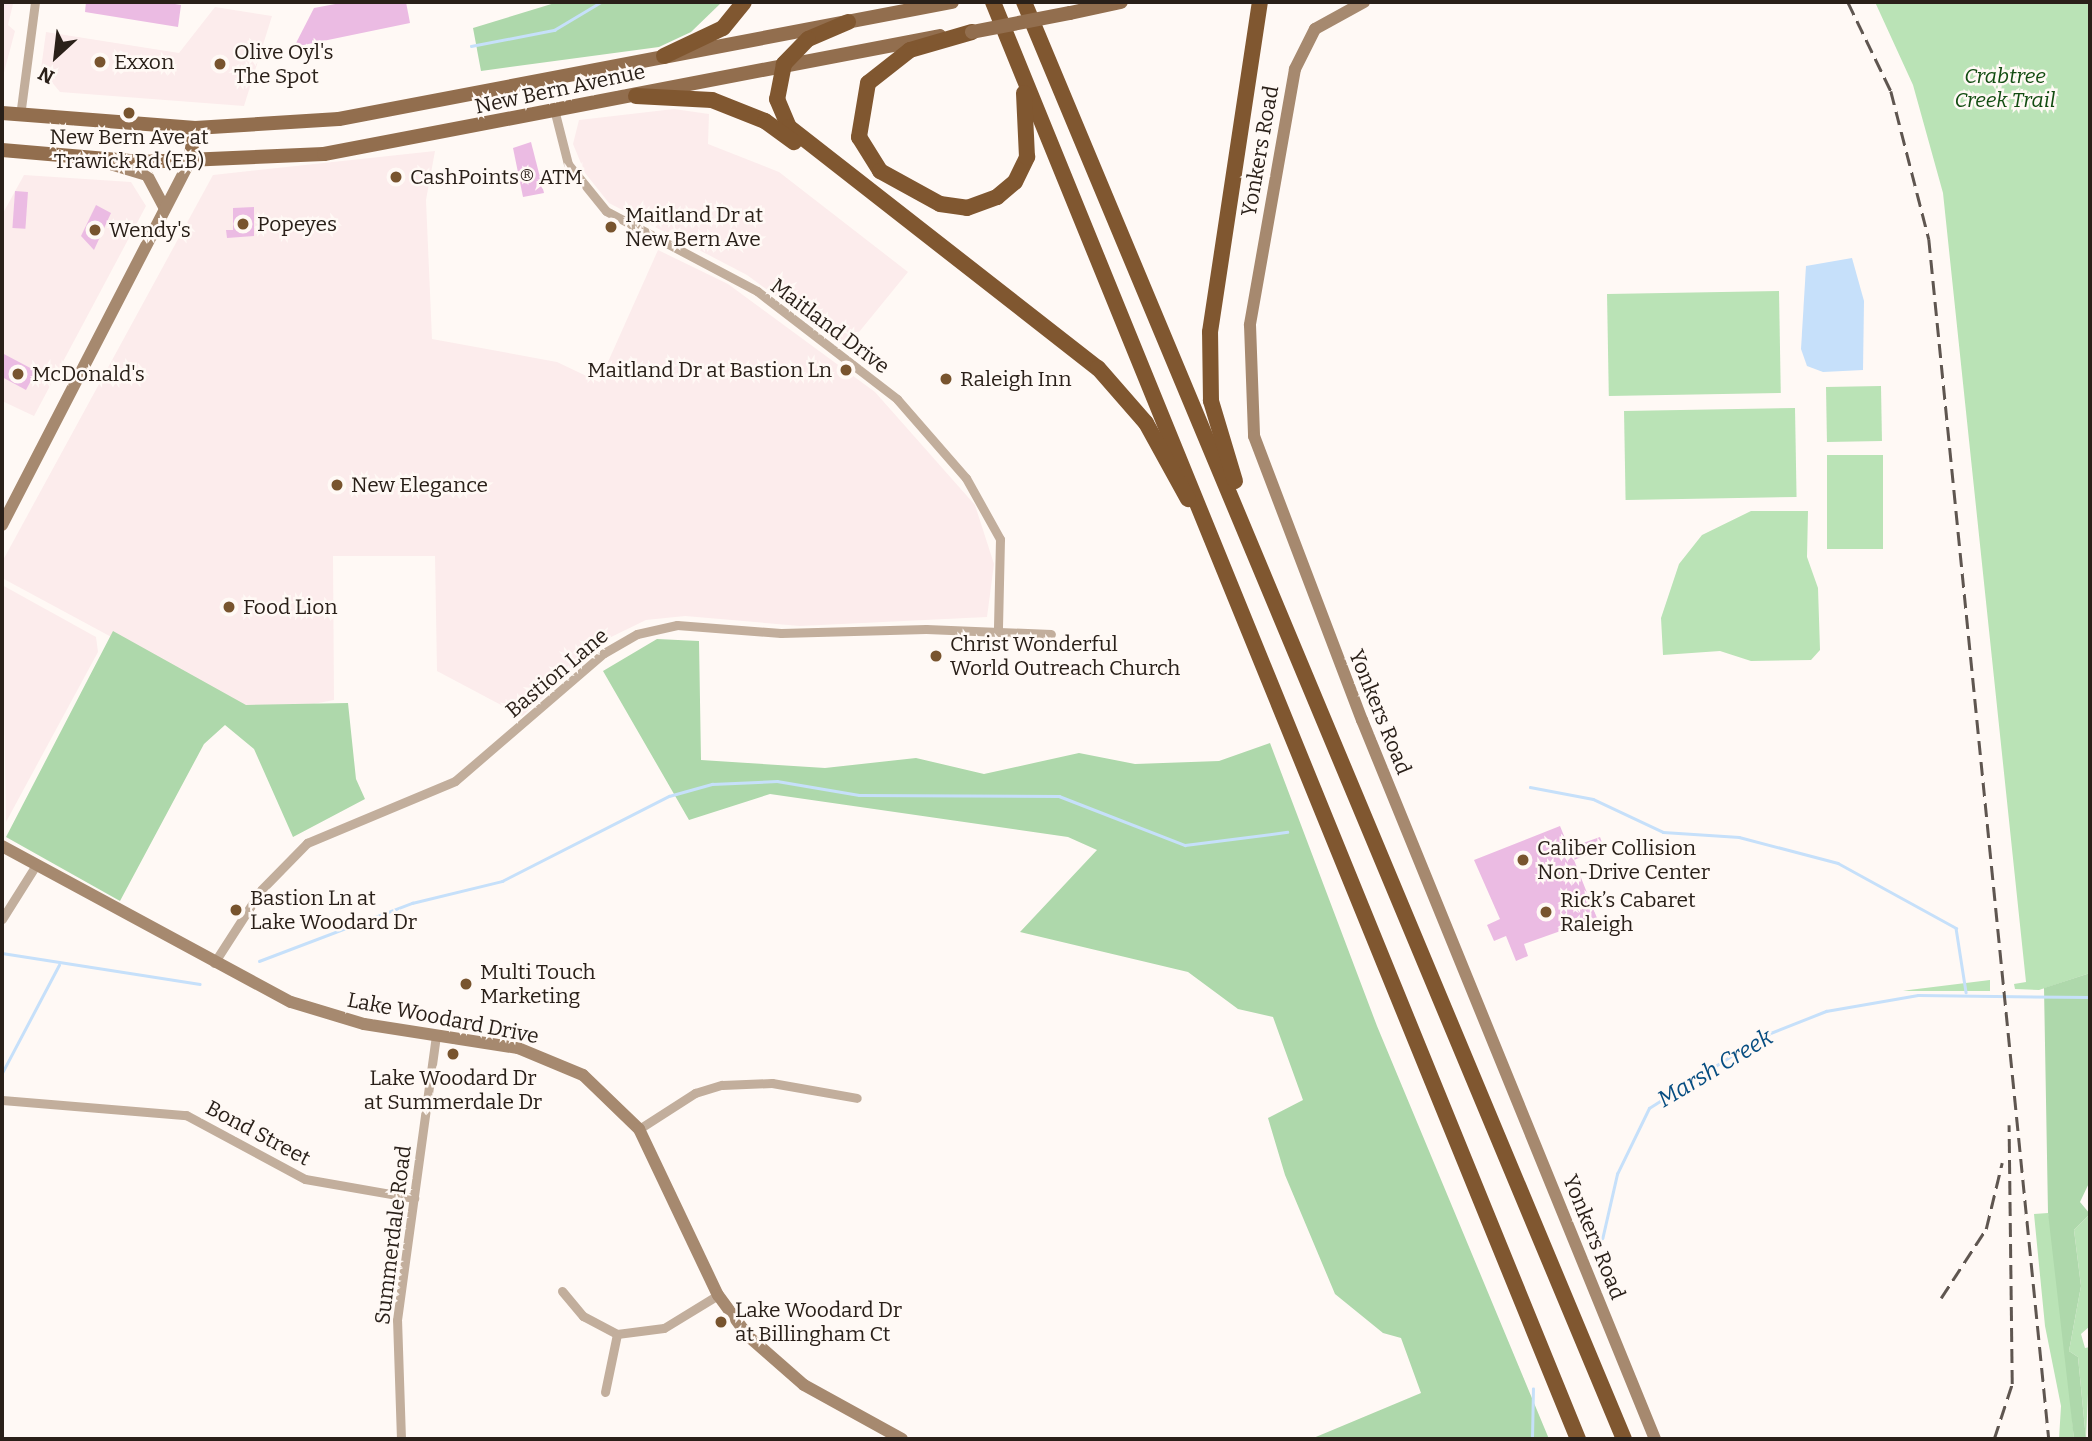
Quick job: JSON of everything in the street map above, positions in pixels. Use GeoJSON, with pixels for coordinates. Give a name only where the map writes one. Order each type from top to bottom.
{"type":"FeatureCollection","features":[{"type":"Feature","properties":{"kind":"highway"},"geometry":{"type":"LineString","coordinates":[[664,56],[723,28],[744,2]]}},
{"type":"Feature","properties":{"kind":"highway"},"geometry":{"type":"LineString","coordinates":[[993,2],[1214,537],[1578,1439]]}},
{"type":"Feature","properties":{"kind":"highway"},"geometry":{"type":"LineString","coordinates":[[1024,2],[1252,537],[1624,1439]]}},
{"type":"Feature","properties":{"kind":"highway"},"geometry":{"type":"LineString","coordinates":[[1252,537],[1216,419],[1209,366],[1212,297],[1260,2]]}},
{"type":"Feature","properties":{"kind":"highway"},"geometry":{"type":"LineString","coordinates":[[848,22],[808,39],[784,64],[777,89],[782,117],[848,178]]}},
{"type":"Feature","properties":{"kind":"highway"},"geometry":{"type":"LineString","coordinates":[[972,32],[891,60],[863,96],[859,137],[870,159],[922,199],[977,206],[997,197],[1020,174],[1030,133],[1015,52]]}},
{"type":"Feature","properties":{"kind":"highway"},"geometry":{"type":"LineString","coordinates":[[636,96],[733,106],[848,178],[1098,368],[1146,423],[1214,537]]}},
{"type":"Feature","properties":{"kind":"main road","name":"New Bern Avenue"},"geometry":{"type":"LineString","coordinates":[[2,113],[195,128],[378,113],[952,2]]}},
{"type":"Feature","properties":{"kind":"main road","name":"New Bern Avenue"},"geometry":{"type":"LineString","coordinates":[[2,150],[94,159],[190,161],[360,150],[555,113],[784,64],[972,32],[1121,2]]}},
{"type":"Feature","properties":{"kind":"main road"},"geometry":{"type":"LineString","coordinates":[[190,161],[195,128]]}},
{"type":"Feature","properties":{"kind":"street"},"geometry":{"type":"LineString","coordinates":[[20,116],[35,2]]}},
{"type":"Feature","properties":{"kind":"street","name":"Yonkers Road"},"geometry":{"type":"LineString","coordinates":[[1364,2],[1315,29],[1295,69],[1250,324],[1254,436],[1362,720],[1655,1439]]}},
{"type":"Feature","properties":{"kind":"street","name":"Maitland Drive"},"geometry":{"type":"LineString","coordinates":[[555,113],[568,164],[606,211],[757,291],[897,399],[967,478],[1001,546],[999,629]]}},
{"type":"Feature","properties":{"kind":"street"},"geometry":{"type":"LineString","coordinates":[[94,159],[147,175],[165,209]]}},
{"type":"Feature","properties":{"kind":"street"},"geometry":{"type":"LineString","coordinates":[[2,525],[190,161]]}},
{"type":"Feature","properties":{"kind":"street","name":"Bastion Lane"},"geometry":{"type":"LineString","coordinates":[[214,963],[261,890],[307,843],[455,781],[604,653],[638,634],[677,625],[806,634],[999,629],[1051,634]]}},
{"type":"Feature","properties":{"kind":"street","name":"Lake Woodard Drive"},"geometry":{"type":"LineString","coordinates":[[2,846],[214,963],[315,1011],[436,1036],[518,1048],[562,1064],[603,1090],[639,1129],[718,1295],[748,1336],[790,1376],[902,1439]]}},
{"type":"Feature","properties":{"kind":"street"},"geometry":{"type":"LineString","coordinates":[[2,919],[36,865]]}},
{"type":"Feature","properties":{"kind":"street","name":"Summerdale Road"},"geometry":{"type":"LineString","coordinates":[[401,1439],[397,1320],[436,1036]]}},
{"type":"Feature","properties":{"kind":"street"},"geometry":{"type":"LineString","coordinates":[[639,1129],[695,1094],[722,1085],[772,1083],[856,1098]]}},
{"type":"Feature","properties":{"kind":"street","name":"Bond Street"},"geometry":{"type":"LineString","coordinates":[[2,1100],[186,1115],[305,1179],[414,1198]]}},
{"type":"Feature","properties":{"kind":"street"},"geometry":{"type":"LineString","coordinates":[[562,1291],[583,1316],[617,1334],[664,1328],[718,1295]]}},
{"type":"Feature","properties":{"kind":"street"},"geometry":{"type":"LineString","coordinates":[[605,1392],[617,1334]]}},
{"type":"Feature","properties":{"kind":"shaded area"},"geometry":{"type":"Polygon","coordinates":[[[2,2],[13,4],[8,25],[15,31],[2,80],[2,2]]]}},
{"type":"Feature","properties":{"kind":"shaded area"},"geometry":{"type":"Polygon","coordinates":[[[215,7],[272,16],[244,106],[60,92],[41,69],[46,32],[179,53],[215,7]]]}},
{"type":"Feature","properties":{"kind":"shaded area"},"geometry":{"type":"Polygon","coordinates":[[[674,109],[709,114],[708,144],[779,172],[908,272],[846,348],[747,275],[609,203],[585,173],[573,144],[579,120],[674,109]]]}},
{"type":"Feature","properties":{"kind":"shaded area"},"geometry":{"type":"Polygon","coordinates":[[[435,151],[426,200],[432,339],[557,362],[599,382],[658,250],[728,284],[875,392],[975,505],[994,564],[987,617],[800,626],[685,616],[646,620],[607,639],[522,716],[437,671],[435,556],[333,556],[334,700],[256,715],[2,578],[2,562],[213,175],[435,151]]]}},
{"type":"Feature","properties":{"kind":"shaded area"},"geometry":{"type":"Polygon","coordinates":[[[24,175],[131,182],[146,206],[34,416],[2,401],[2,215],[24,175]]]}},
{"type":"Feature","properties":{"kind":"shaded area"},"geometry":{"type":"Polygon","coordinates":[[[2,585],[96,637],[98,652],[6,822],[2,585]]]}},
{"type":"Feature","properties":{"kind":"green space"},"geometry":{"type":"Polygon","coordinates":[[[558,2],[722,2],[691,32],[659,47],[481,71],[473,28],[558,2]]]}},
{"type":"Feature","properties":{"kind":"green space","name":"Crabtree Creek Trail"},"geometry":{"type":"Polygon","coordinates":[[[1875,2],[2090,2],[2090,973],[2039,990],[2015,989],[2014,984],[2026,982],[1943,193],[1913,85],[1875,2]]]}},
{"type":"Feature","properties":{"kind":"green space"},"geometry":{"type":"Polygon","coordinates":[[[1779,291],[1781,393],[1609,396],[1607,294],[1779,291]]]}},
{"type":"Feature","properties":{"kind":"green space"},"geometry":{"type":"Polygon","coordinates":[[[1881,386],[1882,441],[1827,442],[1826,387],[1881,386]]]}},
{"type":"Feature","properties":{"kind":"green space"},"geometry":{"type":"Polygon","coordinates":[[[1795,408],[1797,497],[1626,500],[1624,411],[1795,408]]]}},
{"type":"Feature","properties":{"kind":"green space"},"geometry":{"type":"Polygon","coordinates":[[[1827,455],[1883,455],[1883,549],[1827,549],[1827,455]]]}},
{"type":"Feature","properties":{"kind":"green space"},"geometry":{"type":"Polygon","coordinates":[[[1751,511],[1808,511],[1807,557],[1818,588],[1820,650],[1811,660],[1751,661],[1720,651],[1663,655],[1661,618],[1679,564],[1702,535],[1751,511]]]}},
{"type":"Feature","properties":{"kind":"green space"},"geometry":{"type":"Polygon","coordinates":[[[113,631],[246,705],[348,703],[356,779],[365,799],[293,837],[254,749],[225,725],[204,744],[120,901],[6,837],[113,631]]]}},
{"type":"Feature","properties":{"kind":"green space"},"geometry":{"type":"Polygon","coordinates":[[[657,639],[699,641],[701,760],[825,768],[916,758],[984,774],[1079,753],[1135,764],[1219,761],[1270,743],[1377,1026],[1549,1439],[1311,1439],[1421,1393],[1401,1338],[1383,1333],[1335,1294],[1285,1175],[1268,1118],[1303,1100],[1273,1017],[1238,1009],[1188,972],[1020,932],[1097,850],[1068,837],[770,794],[689,820],[603,671],[657,639]]]}},
{"type":"Feature","properties":{"kind":"green space"},"geometry":{"type":"Polygon","coordinates":[[[2090,973],[2090,1181],[2080,1202],[2090,1214],[2074,1230],[2081,1286],[2069,1351],[2078,1357],[2086,1439],[2074,1439],[2048,1213],[2044,988],[2090,973]]]}},
{"type":"Feature","properties":{"kind":"green space"},"geometry":{"type":"Polygon","coordinates":[[[1990,980],[1990,991],[1903,991],[1909,990],[1990,980]]]}},
{"type":"Feature","properties":{"kind":"green space"},"geometry":{"type":"Polygon","coordinates":[[[2048,1213],[2057,1246],[2074,1439],[2059,1439],[2061,1406],[2045,1326],[2034,1214],[2048,1213]]]}},
{"type":"Feature","properties":{"kind":"green space"},"geometry":{"type":"Polygon","coordinates":[[[2090,1214],[2090,1326],[2081,1334],[2085,1348],[2090,1347],[2086,1439],[2078,1357],[2069,1351],[2081,1286],[2074,1230],[2090,1214]]]}},
{"type":"Feature","properties":{"kind":"water"},"geometry":{"type":"Polygon","coordinates":[[[1852,258],[1864,301],[1863,370],[1823,372],[1807,366],[1801,349],[1806,266],[1852,258]]]}},
{"type":"Feature","properties":{"kind":"building"},"geometry":{"type":"Polygon","coordinates":[[[86,2],[163,2],[181,5],[178,27],[85,12],[86,2]]]}},
{"type":"Feature","properties":{"kind":"building"},"geometry":{"type":"Polygon","coordinates":[[[346,2],[406,2],[410,23],[294,47],[314,8],[346,2]]]}},
{"type":"Feature","properties":{"kind":"building"},"geometry":{"type":"Polygon","coordinates":[[[531,142],[544,193],[523,197],[513,148],[531,142]]]}},
{"type":"Feature","properties":{"kind":"building"},"geometry":{"type":"Polygon","coordinates":[[[15,191],[28,192],[25,229],[12,228],[15,191]]]}},
{"type":"Feature","properties":{"kind":"building","name":"Wendy's"},"geometry":{"type":"Polygon","coordinates":[[[96,205],[111,213],[94,250],[81,236],[96,205]]]}},
{"type":"Feature","properties":{"kind":"building","name":"Popeyes"},"geometry":{"type":"Polygon","coordinates":[[[254,207],[254,236],[227,238],[226,230],[233,230],[233,208],[254,207]]]}},
{"type":"Feature","properties":{"kind":"building","name":"McDonald's"},"geometry":{"type":"Polygon","coordinates":[[[2,353],[36,371],[26,390],[2,377],[2,353]]]}},
{"type":"Feature","properties":{"kind":"building"},"geometry":{"type":"Polygon","coordinates":[[[1560,826],[1569,848],[1600,837],[1604,848],[1574,860],[1597,918],[1524,944],[1528,956],[1516,961],[1506,936],[1494,941],[1487,925],[1500,919],[1474,860],[1560,826]]]}},
{"type":"Feature","properties":{"kind":"waterway"},"geometry":{"type":"LineString","coordinates":[[471,46],[554,30],[601,2]]}},
{"type":"Feature","properties":{"kind":"waterway"},"geometry":{"type":"LineString","coordinates":[[259,961],[412,903],[502,881],[669,796],[712,784],[777,781],[859,795],[1059,796],[1185,845],[1287,832]]}},
{"type":"Feature","properties":{"kind":"waterway"},"geometry":{"type":"LineString","coordinates":[[1530,787],[1593,799],[1663,832],[1739,837],[1838,863],[1956,928],[1966,992]]}},
{"type":"Feature","properties":{"kind":"waterway"},"geometry":{"type":"LineString","coordinates":[[2,953],[200,984]]}},
{"type":"Feature","properties":{"kind":"waterway"},"geometry":{"type":"LineString","coordinates":[[2,1073],[59,965]]}},
{"type":"Feature","properties":{"kind":"waterway","name":"Marsh Creek"},"geometry":{"type":"LineString","coordinates":[[1601,1244],[1617,1174],[1649,1108],[1763,1036],[1826,1011],[1918,995],[2090,997]]}},
{"type":"Feature","properties":{"kind":"waterway","name":"Marsh Creek"},"geometry":{"type":"LineString","coordinates":[[1532,1439],[1533,1389]]}},
{"type":"Feature","properties":{"kind":"railway"},"geometry":{"type":"LineString","coordinates":[[1848,2],[1891,91],[1929,239],[2049,1439]]}},
{"type":"Feature","properties":{"kind":"railway"},"geometry":{"type":"LineString","coordinates":[[1994,1439],[2012,1384],[2009,1125]]}},
{"type":"Feature","properties":{"kind":"railway"},"geometry":{"type":"LineString","coordinates":[[1941,1298],[1986,1229],[2002,1163]]}},
{"type":"Feature","properties":{"kind":"place","name":"Exxon"},"geometry":{"type":"Point","coordinates":[100,62]}},
{"type":"Feature","properties":{"kind":"place","name":"Olive Oyl's The Spot"},"geometry":{"type":"Point","coordinates":[220,64]}},
{"type":"Feature","properties":{"kind":"place","name":"New Bern Ave at Trawick Rd (EB)"},"geometry":{"type":"Point","coordinates":[129,113]}},
{"type":"Feature","properties":{"kind":"place","name":"CashPoints® ATM"},"geometry":{"type":"Point","coordinates":[396,177]}},
{"type":"Feature","properties":{"kind":"place","name":"Popeyes"},"geometry":{"type":"Point","coordinates":[243,224]}},
{"type":"Feature","properties":{"kind":"place","name":"Maitland Dr at New Bern Ave"},"geometry":{"type":"Point","coordinates":[611,227]}},
{"type":"Feature","properties":{"kind":"place","name":"Wendy's"},"geometry":{"type":"Point","coordinates":[95,230]}},
{"type":"Feature","properties":{"kind":"place","name":"Maitland Dr at Bastion Ln"},"geometry":{"type":"Point","coordinates":[846,370]}},
{"type":"Feature","properties":{"kind":"place","name":"McDonald's"},"geometry":{"type":"Point","coordinates":[18,374]}},
{"type":"Feature","properties":{"kind":"place","name":"Raleigh Inn"},"geometry":{"type":"Point","coordinates":[946,379]}},
{"type":"Feature","properties":{"kind":"place","name":"New Elegance"},"geometry":{"type":"Point","coordinates":[337,485]}},
{"type":"Feature","properties":{"kind":"place","name":"Food Lion"},"geometry":{"type":"Point","coordinates":[229,607]}},
{"type":"Feature","properties":{"kind":"place","name":"Christ Wonderful World Outreach Church"},"geometry":{"type":"Point","coordinates":[936,656]}},
{"type":"Feature","properties":{"kind":"place","name":"Caliber Collision Non-Drive Center"},"geometry":{"type":"Point","coordinates":[1523,860]}},
{"type":"Feature","properties":{"kind":"place","name":"Bastion Ln at Lake Woodard Dr"},"geometry":{"type":"Point","coordinates":[236,910]}},
{"type":"Feature","properties":{"kind":"place","name":"Rick’s Cabaret Raleigh"},"geometry":{"type":"Point","coordinates":[1546,912]}},
{"type":"Feature","properties":{"kind":"place","name":"Multi Touch Marketing"},"geometry":{"type":"Point","coordinates":[466,984]}},
{"type":"Feature","properties":{"kind":"place","name":"Lake Woodard Dr at Summerdale Dr"},"geometry":{"type":"Point","coordinates":[453,1054]}},
{"type":"Feature","properties":{"kind":"place","name":"Lake Woodard Dr at Billingham Ct"},"geometry":{"type":"Point","coordinates":[721,1322]}}]}
